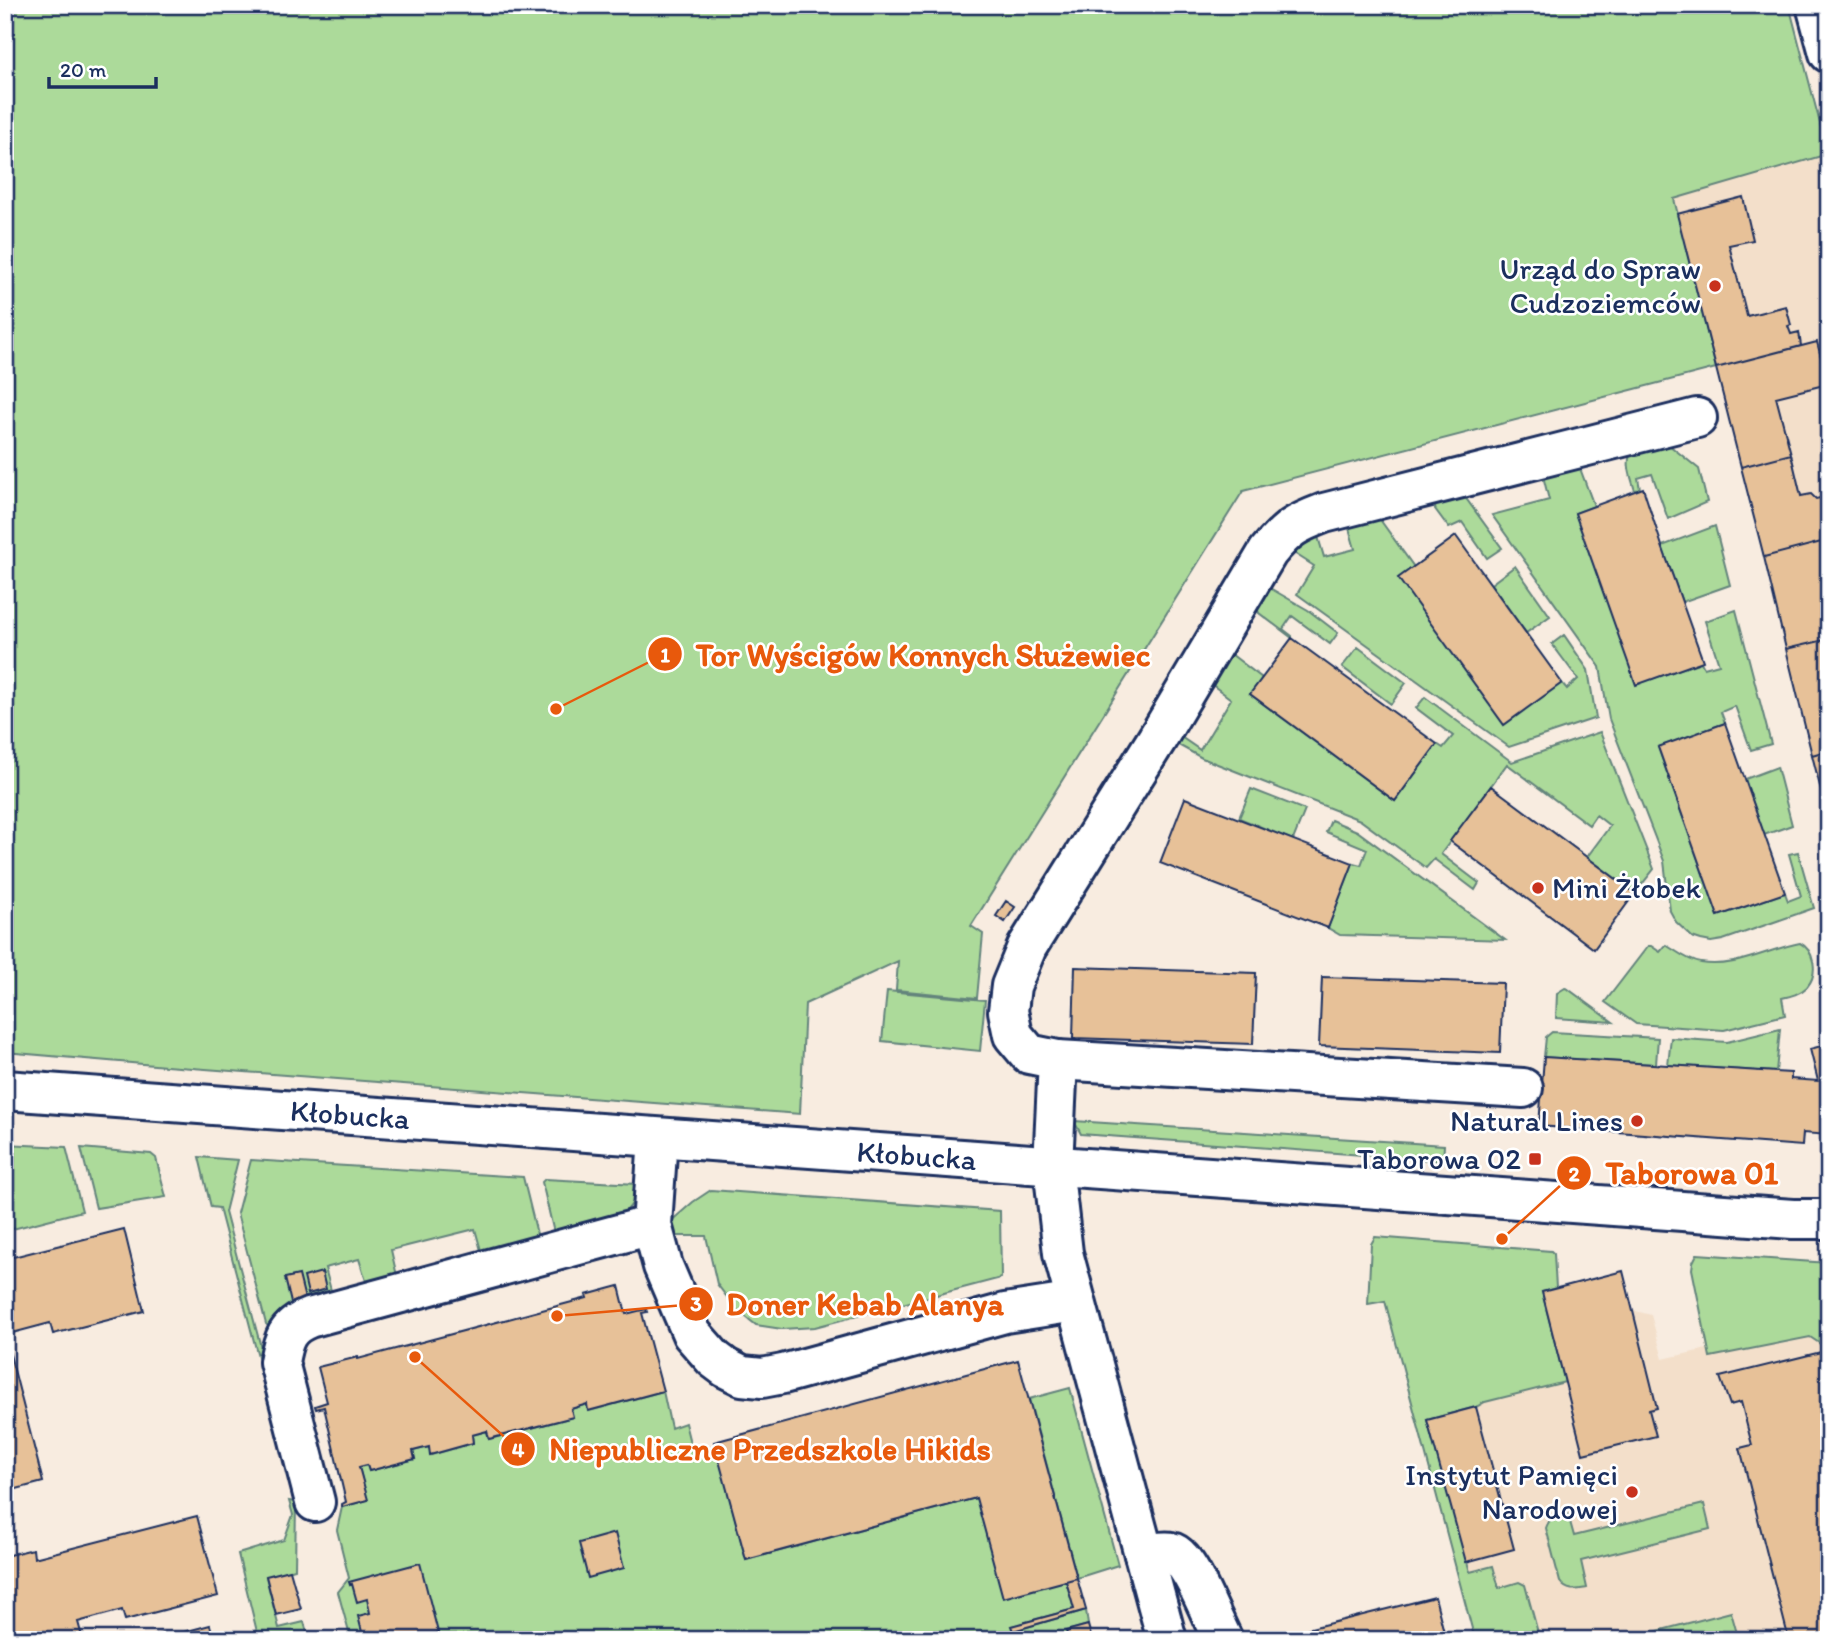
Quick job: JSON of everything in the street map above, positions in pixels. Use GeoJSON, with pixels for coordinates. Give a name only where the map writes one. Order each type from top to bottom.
{"type":"FeatureCollection","features":[{"type":"Feature","properties":{"kind":"street"},"geometry":{"type":"LineString","coordinates":[[1816,5],[1829,53]]}},
{"type":"Feature","properties":{"kind":"street"},"geometry":{"type":"LineString","coordinates":[[1523,1088],[1058,1060],[1029,1054],[1013,1035],[1008,1011],[1011,986],[1027,947],[1164,728],[1268,552],[1283,534],[1299,523],[1324,513],[1697,418]]}},
{"type":"Feature","properties":{"kind":"street"},"geometry":{"type":"LineString","coordinates":[[1058,1060],[1053,1166],[1063,1253],[1167,1640]]}},
{"type":"Feature","properties":{"kind":"street","name":"Kłobucka"},"geometry":{"type":"LineString","coordinates":[[5,1090],[1793,1219],[1829,1219]]}},
{"type":"Feature","properties":{"kind":"street"},"geometry":{"type":"LineString","coordinates":[[658,1138],[652,1225],[663,1266],[692,1334],[714,1359],[742,1376],[762,1378],[783,1374],[1005,1313],[1076,1302]]}},
{"type":"Feature","properties":{"kind":"street"},"geometry":{"type":"LineString","coordinates":[[315,1502],[279,1363],[282,1343],[296,1323],[652,1225]]}},
{"type":"Feature","properties":{"kind":"street"},"geometry":{"type":"LineString","coordinates":[[1144,1554],[1172,1552],[1180,1557],[1190,1570],[1223,1640]]}},
{"type":"Feature","properties":{"kind":"shaded area"},"geometry":{"type":"Polygon","coordinates":[[[1828,154],[1829,750],[1812,754],[1674,198],[1828,154]]]}},
{"type":"Feature","properties":{"kind":"shaded area","name":"Instytut Pamięci Narodowej"},"geometry":{"type":"Polygon","coordinates":[[[1623,1271],[1632,1310],[1651,1315],[1663,1359],[1707,1349],[1700,1316],[1829,1323],[1829,1640],[1475,1640],[1385,1300],[1542,1292],[1623,1271]]]}},
{"type":"Feature","properties":{"kind":"green space"},"geometry":{"type":"Polygon","coordinates":[[[5,5],[1789,5],[1828,154],[1674,199],[1716,368],[1243,491],[971,926],[983,934],[977,998],[896,990],[898,961],[805,1004],[800,1114],[166,1066],[5,1052],[5,5]]]}},
{"type":"Feature","properties":{"kind":"green space"},"geometry":{"type":"Polygon","coordinates":[[[1664,441],[1699,469],[1707,502],[1668,519],[1652,474],[1638,478],[1640,489],[1635,491],[1629,464],[1633,449],[1664,441]]]}},
{"type":"Feature","properties":{"kind":"green space"},"geometry":{"type":"Polygon","coordinates":[[[1578,463],[1594,506],[1575,513],[1637,684],[1701,662],[1704,668],[1719,664],[1705,621],[1736,610],[1771,744],[1751,750],[1735,706],[1721,712],[1725,723],[1658,747],[1718,916],[1785,893],[1788,901],[1801,896],[1789,854],[1798,852],[1814,908],[1711,942],[1692,937],[1676,922],[1670,911],[1664,861],[1609,719],[1600,667],[1492,515],[1549,500],[1543,476],[1578,463]]]}},
{"type":"Feature","properties":{"kind":"green space"},"geometry":{"type":"Polygon","coordinates":[[[1462,493],[1502,548],[1487,558],[1462,522],[1449,528],[1435,509],[1436,500],[1462,493]]]}},
{"type":"Feature","properties":{"kind":"green space"},"geometry":{"type":"Polygon","coordinates":[[[1376,514],[1414,567],[1567,689],[1578,679],[1552,644],[1564,635],[1588,670],[1596,718],[1509,747],[1297,594],[1314,566],[1289,550],[1316,530],[1324,557],[1355,549],[1347,521],[1376,514]]]}},
{"type":"Feature","properties":{"kind":"green space"},"geometry":{"type":"Polygon","coordinates":[[[1715,526],[1730,585],[1682,602],[1662,546],[1715,526]]]}},
{"type":"Feature","properties":{"kind":"green space"},"geometry":{"type":"Polygon","coordinates":[[[1515,566],[1550,616],[1526,633],[1491,584],[1515,566]]]}},
{"type":"Feature","properties":{"kind":"green space"},"geometry":{"type":"Polygon","coordinates":[[[1268,587],[1308,610],[1338,633],[1330,644],[1292,616],[1283,629],[1292,638],[1259,613],[1256,606],[1268,587]]]}},
{"type":"Feature","properties":{"kind":"green space"},"geometry":{"type":"Polygon","coordinates":[[[1358,647],[1406,683],[1391,704],[1342,667],[1358,647]]]}},
{"type":"Feature","properties":{"kind":"green space"},"geometry":{"type":"Polygon","coordinates":[[[1227,651],[1262,678],[1250,694],[1395,801],[1437,744],[1443,748],[1453,736],[1416,708],[1425,697],[1512,762],[1600,732],[1654,869],[1635,893],[1587,857],[1610,826],[1596,815],[1589,825],[1507,764],[1441,854],[1479,883],[1475,890],[1434,859],[1426,868],[1360,820],[1202,758],[1171,741],[1175,733],[1200,750],[1231,699],[1207,681],[1227,651]]]}},
{"type":"Feature","properties":{"kind":"green space"},"geometry":{"type":"Polygon","coordinates":[[[1777,767],[1792,825],[1764,835],[1745,779],[1777,767]]]}},
{"type":"Feature","properties":{"kind":"green space"},"geometry":{"type":"Polygon","coordinates":[[[1251,789],[1305,810],[1293,840],[1239,818],[1251,789]]]}},
{"type":"Feature","properties":{"kind":"green space"},"geometry":{"type":"Polygon","coordinates":[[[1331,820],[1357,831],[1505,940],[1340,935],[1328,928],[1353,863],[1361,865],[1367,849],[1326,832],[1331,820]]]}},
{"type":"Feature","properties":{"kind":"green space"},"geometry":{"type":"Polygon","coordinates":[[[1800,943],[1812,956],[1813,975],[1807,987],[1782,998],[1785,1015],[1724,1030],[1636,1024],[1605,1002],[1648,946],[1660,952],[1666,945],[1691,960],[1713,964],[1738,961],[1800,943]]]}},
{"type":"Feature","properties":{"kind":"green space"},"geometry":{"type":"Polygon","coordinates":[[[1565,988],[1613,1022],[1556,1018],[1557,993],[1565,988]]]}},
{"type":"Feature","properties":{"kind":"green space"},"geometry":{"type":"Polygon","coordinates":[[[887,991],[985,1000],[980,1051],[882,1041],[887,991]]]}},
{"type":"Feature","properties":{"kind":"green space"},"geometry":{"type":"Polygon","coordinates":[[[1780,1029],[1776,1072],[1668,1065],[1671,1038],[1727,1042],[1780,1029]]]}},
{"type":"Feature","properties":{"kind":"green space"},"geometry":{"type":"Polygon","coordinates":[[[1552,1032],[1658,1038],[1656,1064],[1544,1057],[1546,1037],[1552,1032]]]}},
{"type":"Feature","properties":{"kind":"green space"},"geometry":{"type":"Polygon","coordinates":[[[1074,1121],[1444,1145],[1443,1161],[1081,1134],[1074,1121]]]}},
{"type":"Feature","properties":{"kind":"green space"},"geometry":{"type":"Polygon","coordinates":[[[5,1144],[66,1147],[82,1211],[5,1231],[5,1144]]]}},
{"type":"Feature","properties":{"kind":"green space"},"geometry":{"type":"Polygon","coordinates":[[[81,1148],[151,1154],[156,1158],[166,1197],[96,1208],[81,1148]]]}},
{"type":"Feature","properties":{"kind":"green space"},"geometry":{"type":"Polygon","coordinates":[[[199,1157],[238,1160],[225,1212],[263,1355],[261,1368],[219,1208],[211,1207],[199,1157]]]}},
{"type":"Feature","properties":{"kind":"green space"},"geometry":{"type":"Polygon","coordinates":[[[251,1160],[523,1177],[538,1238],[482,1254],[475,1229],[391,1250],[397,1276],[367,1284],[359,1259],[325,1268],[332,1294],[290,1308],[276,1319],[270,1328],[266,1324],[237,1213],[251,1160]]]}},
{"type":"Feature","properties":{"kind":"green space"},"geometry":{"type":"Polygon","coordinates":[[[545,1179],[637,1184],[634,1200],[624,1213],[554,1233],[542,1182],[545,1179]]]}},
{"type":"Feature","properties":{"kind":"green space"},"geometry":{"type":"Polygon","coordinates":[[[711,1190],[1000,1211],[1001,1278],[815,1327],[782,1329],[756,1325],[736,1309],[717,1284],[706,1236],[673,1236],[670,1222],[711,1190]]]}},
{"type":"Feature","properties":{"kind":"green space"},"geometry":{"type":"Polygon","coordinates":[[[1375,1237],[1551,1251],[1554,1254],[1556,1288],[1542,1292],[1565,1382],[1427,1420],[1470,1572],[1493,1566],[1499,1588],[1519,1582],[1525,1585],[1540,1640],[1475,1640],[1385,1301],[1368,1304],[1371,1244],[1375,1237]]]}},
{"type":"Feature","properties":{"kind":"green space"},"geometry":{"type":"Polygon","coordinates":[[[1697,1254],[1829,1263],[1829,1350],[1825,1351],[1810,1337],[1710,1357],[1692,1269],[1697,1254]]]}},
{"type":"Feature","properties":{"kind":"green space"},"geometry":{"type":"Polygon","coordinates":[[[1070,1388],[1118,1565],[1077,1578],[1029,1399],[1070,1388]]]}},
{"type":"Feature","properties":{"kind":"green space"},"geometry":{"type":"Polygon","coordinates":[[[663,1391],[671,1428],[685,1423],[692,1451],[716,1446],[746,1560],[976,1498],[1066,1581],[1074,1609],[1012,1626],[1013,1631],[1086,1610],[1088,1625],[1067,1631],[1068,1637],[1064,1640],[351,1640],[338,1592],[349,1578],[337,1530],[342,1507],[367,1500],[359,1467],[367,1465],[369,1471],[415,1459],[413,1451],[429,1447],[431,1455],[473,1443],[472,1435],[487,1431],[489,1439],[573,1417],[571,1409],[587,1404],[589,1411],[663,1391]]]}},
{"type":"Feature","properties":{"kind":"green space"},"geometry":{"type":"Polygon","coordinates":[[[289,1501],[296,1502],[295,1569],[266,1577],[279,1628],[304,1622],[309,1640],[259,1640],[238,1554],[284,1540],[293,1515],[289,1501]]]}},
{"type":"Feature","properties":{"kind":"green space"},"geometry":{"type":"Polygon","coordinates":[[[1704,1504],[1710,1529],[1581,1561],[1587,1588],[1569,1589],[1560,1582],[1546,1528],[1549,1521],[1557,1515],[1567,1511],[1574,1536],[1704,1504]]]}},
{"type":"Feature","properties":{"kind":"green space"},"geometry":{"type":"Polygon","coordinates":[[[1731,1612],[1738,1637],[1727,1640],[1623,1640],[1731,1612]]]}},
{"type":"Feature","properties":{"kind":"building"},"geometry":{"type":"Polygon","coordinates":[[[1743,197],[1753,240],[1729,245],[1747,316],[1786,306],[1791,334],[1799,332],[1801,346],[1716,368],[1677,214],[1743,197]]]}},
{"type":"Feature","properties":{"kind":"building"},"geometry":{"type":"Polygon","coordinates":[[[1817,342],[1828,384],[1776,397],[1791,454],[1741,467],[1716,368],[1817,342]]]}},
{"type":"Feature","properties":{"kind":"building"},"geometry":{"type":"Polygon","coordinates":[[[1791,454],[1801,496],[1811,494],[1816,499],[1829,496],[1829,540],[1764,557],[1741,467],[1791,454]]]}},
{"type":"Feature","properties":{"kind":"building"},"geometry":{"type":"Polygon","coordinates":[[[1643,488],[1703,661],[1636,685],[1575,513],[1643,488]]]}},
{"type":"Feature","properties":{"kind":"building"},"geometry":{"type":"Polygon","coordinates":[[[1456,536],[1562,683],[1504,725],[1398,578],[1456,536]]]}},
{"type":"Feature","properties":{"kind":"building"},"geometry":{"type":"Polygon","coordinates":[[[1829,540],[1829,585],[1823,586],[1829,605],[1829,639],[1786,649],[1764,557],[1829,540]]]}},
{"type":"Feature","properties":{"kind":"building"},"geometry":{"type":"Polygon","coordinates":[[[1292,638],[1437,744],[1395,801],[1250,694],[1292,638]]]}},
{"type":"Feature","properties":{"kind":"building"},"geometry":{"type":"Polygon","coordinates":[[[1829,639],[1829,750],[1812,755],[1786,649],[1829,639]]]}},
{"type":"Feature","properties":{"kind":"building"},"geometry":{"type":"Polygon","coordinates":[[[1725,723],[1785,893],[1718,916],[1658,747],[1725,723]]]}},
{"type":"Feature","properties":{"kind":"building"},"geometry":{"type":"Polygon","coordinates":[[[1829,750],[1829,805],[1825,806],[1812,755],[1829,750]]]}},
{"type":"Feature","properties":{"kind":"building"},"geometry":{"type":"Polygon","coordinates":[[[1491,786],[1635,893],[1594,949],[1450,841],[1491,786]]]}},
{"type":"Feature","properties":{"kind":"building"},"geometry":{"type":"Polygon","coordinates":[[[1185,798],[1353,863],[1328,928],[1160,863],[1185,798]]]}},
{"type":"Feature","properties":{"kind":"building"},"geometry":{"type":"Polygon","coordinates":[[[1006,901],[1015,907],[1005,922],[996,916],[1006,901]]]}},
{"type":"Feature","properties":{"kind":"building"},"geometry":{"type":"Polygon","coordinates":[[[1075,967],[1256,973],[1253,1044],[1073,1038],[1075,967]]]}},
{"type":"Feature","properties":{"kind":"building"},"geometry":{"type":"Polygon","coordinates":[[[1322,977],[1503,983],[1500,1053],[1319,1046],[1322,977]]]}},
{"type":"Feature","properties":{"kind":"building"},"geometry":{"type":"Polygon","coordinates":[[[1829,1044],[1829,1135],[1803,1133],[1802,1146],[1539,1126],[1544,1057],[1791,1073],[1791,1079],[1818,1081],[1810,1049],[1829,1044]]]}},
{"type":"Feature","properties":{"kind":"building"},"geometry":{"type":"Polygon","coordinates":[[[124,1229],[144,1311],[53,1334],[50,1323],[5,1335],[5,1259],[124,1229]]]}},
{"type":"Feature","properties":{"kind":"building"},"geometry":{"type":"Polygon","coordinates":[[[1623,1271],[1657,1408],[1649,1410],[1656,1436],[1583,1454],[1542,1292],[1623,1271]]]}},
{"type":"Feature","properties":{"kind":"building"},"geometry":{"type":"Polygon","coordinates":[[[322,1272],[326,1289],[308,1294],[304,1277],[322,1272]]]}},
{"type":"Feature","properties":{"kind":"building"},"geometry":{"type":"Polygon","coordinates":[[[299,1275],[305,1299],[291,1303],[285,1278],[299,1275]]]}},
{"type":"Feature","properties":{"kind":"building"},"geometry":{"type":"Polygon","coordinates":[[[619,1286],[626,1314],[646,1309],[647,1312],[642,1313],[663,1391],[588,1411],[587,1404],[571,1409],[573,1417],[489,1439],[487,1431],[472,1435],[473,1443],[430,1455],[429,1447],[413,1451],[415,1459],[369,1471],[367,1465],[359,1467],[368,1500],[342,1507],[346,1502],[324,1407],[316,1409],[315,1406],[327,1402],[318,1367],[358,1359],[587,1298],[586,1295],[619,1286]]]}},
{"type":"Feature","properties":{"kind":"building"},"geometry":{"type":"Polygon","coordinates":[[[5,1335],[43,1482],[5,1492],[5,1335]]]}},
{"type":"Feature","properties":{"kind":"building"},"geometry":{"type":"Polygon","coordinates":[[[1829,1350],[1829,1640],[1789,1640],[1740,1448],[1752,1445],[1741,1402],[1730,1405],[1720,1377],[1829,1350]]]}},
{"type":"Feature","properties":{"kind":"building"},"geometry":{"type":"Polygon","coordinates":[[[1018,1360],[1077,1578],[1003,1598],[976,1498],[746,1560],[714,1442],[1018,1360]]]}},
{"type":"Feature","properties":{"kind":"building"},"geometry":{"type":"Polygon","coordinates":[[[1476,1407],[1514,1549],[1466,1562],[1427,1420],[1476,1407]]]}},
{"type":"Feature","properties":{"kind":"building"},"geometry":{"type":"Polygon","coordinates":[[[197,1516],[218,1596],[125,1620],[122,1610],[78,1622],[83,1640],[6,1640],[5,1556],[33,1549],[34,1558],[197,1516]]]}},
{"type":"Feature","properties":{"kind":"building"},"geometry":{"type":"Polygon","coordinates":[[[615,1533],[624,1568],[588,1578],[579,1543],[615,1533]]]}},
{"type":"Feature","properties":{"kind":"building"},"geometry":{"type":"Polygon","coordinates":[[[420,1563],[440,1640],[364,1640],[358,1616],[370,1613],[367,1599],[357,1602],[349,1582],[420,1563]]]}},
{"type":"Feature","properties":{"kind":"building"},"geometry":{"type":"Polygon","coordinates":[[[290,1570],[301,1609],[276,1615],[266,1576],[290,1570]]]}},
{"type":"Feature","properties":{"kind":"building"},"geometry":{"type":"Polygon","coordinates":[[[1077,1578],[1086,1610],[1013,1631],[1011,1626],[1074,1609],[1066,1581],[1077,1578]]]}},
{"type":"Feature","properties":{"kind":"building"},"geometry":{"type":"Polygon","coordinates":[[[1435,1597],[1446,1640],[1267,1639],[1435,1597]]]}},
{"type":"Feature","properties":{"kind":"building"},"geometry":{"type":"Polygon","coordinates":[[[210,1625],[214,1640],[137,1640],[164,1633],[165,1637],[210,1625]]]}},
{"type":"Feature","properties":{"kind":"building"},"geometry":{"type":"Polygon","coordinates":[[[1088,1625],[1092,1640],[1064,1640],[1068,1637],[1066,1631],[1088,1625]]]}},
{"type":"Feature","properties":{"kind":"place","name":"Urząd do Spraw Cudzoziemców"},"geometry":{"type":"Point","coordinates":[1715,286]}},
{"type":"Feature","properties":{"kind":"place","name":"Tor Wyścigów Konnych Służewiec"},"geometry":{"type":"Point","coordinates":[556,709]}},
{"type":"Feature","properties":{"kind":"place","name":"Mini Żłobek"},"geometry":{"type":"Point","coordinates":[1538,888]}},
{"type":"Feature","properties":{"kind":"place","name":"Natural Lines"},"geometry":{"type":"Point","coordinates":[1637,1121]}},
{"type":"Feature","properties":{"kind":"place","name":"Taborowa 02"},"geometry":{"type":"Point","coordinates":[1535,1159]}},
{"type":"Feature","properties":{"kind":"place","name":"Taborowa 01"},"geometry":{"type":"Point","coordinates":[1502,1239]}},
{"type":"Feature","properties":{"kind":"place","name":"Doner Kebab Alanya"},"geometry":{"type":"Point","coordinates":[557,1316]}},
{"type":"Feature","properties":{"kind":"place","name":"Niepubliczne Przedszkole Hikids"},"geometry":{"type":"Point","coordinates":[415,1357]}},
{"type":"Feature","properties":{"kind":"place","name":"Instytut Pamięci Narodowej"},"geometry":{"type":"Point","coordinates":[1632,1492]}}]}
